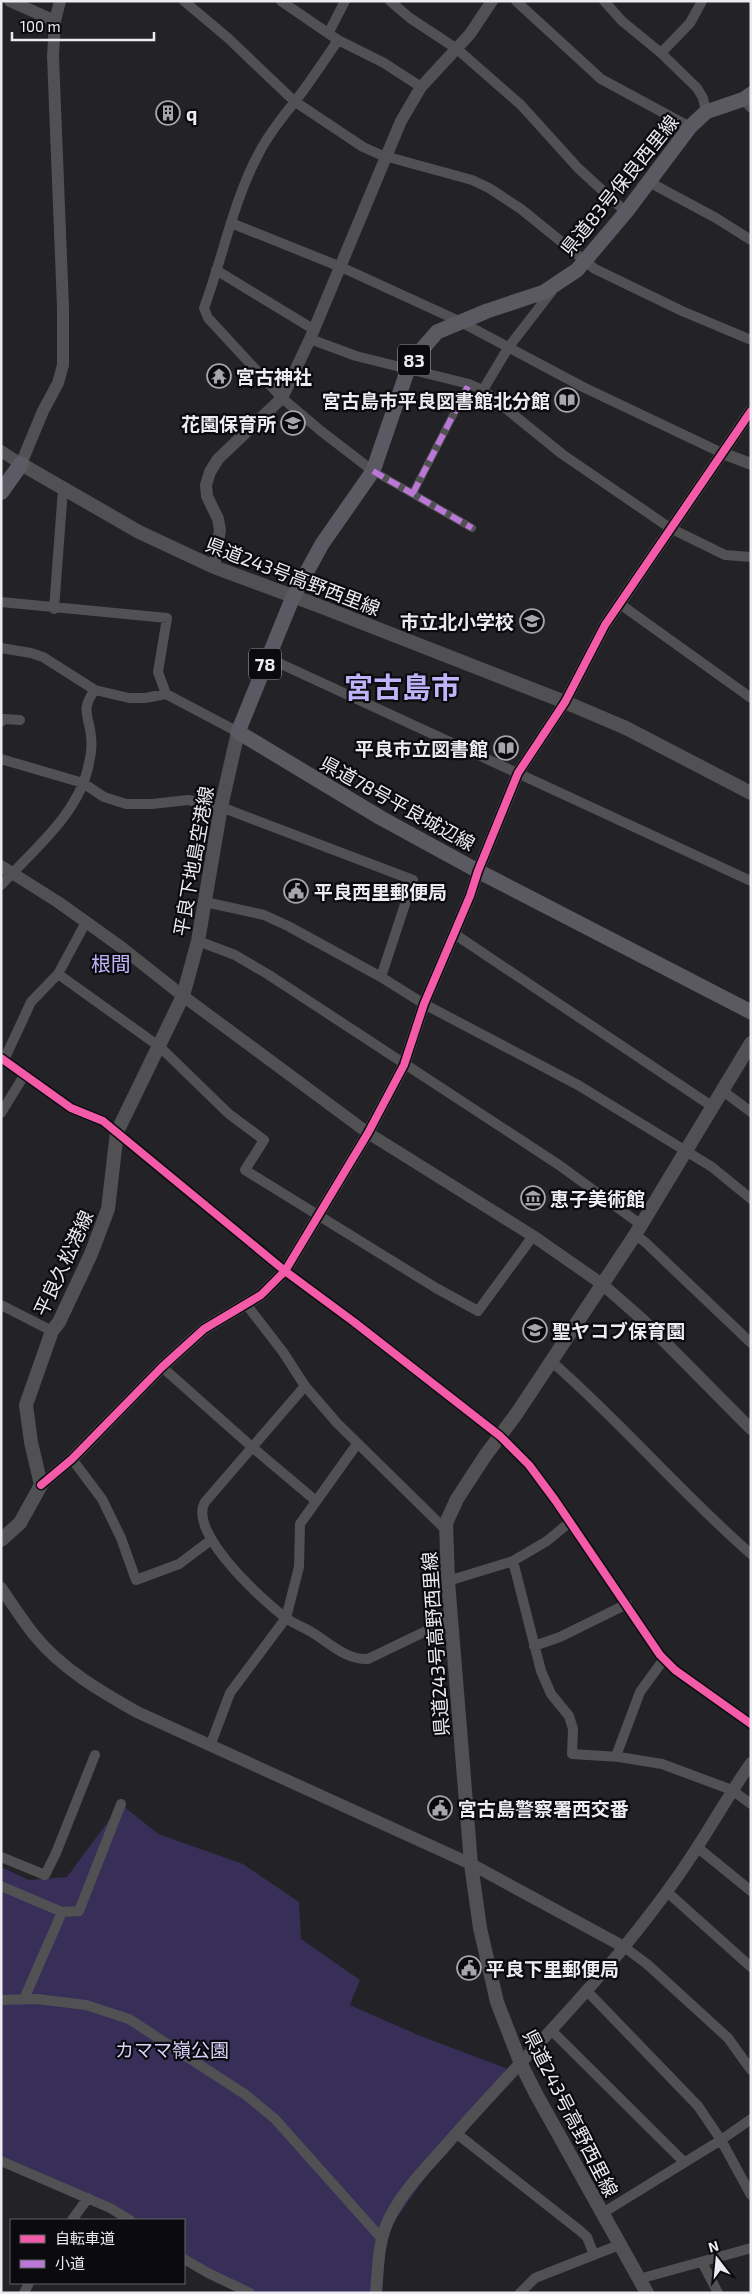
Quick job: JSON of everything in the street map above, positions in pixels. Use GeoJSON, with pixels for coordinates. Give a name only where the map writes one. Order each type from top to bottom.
{"type":"FeatureCollection","features":[{"type":"Feature","properties":{"kind":"highway"},"geometry":{"type":"LineString","coordinates":[[1,492],[20,464]]}},
{"type":"Feature","properties":{"kind":"main road","name":"県道83号保良西里線"},"geometry":{"type":"LineString","coordinates":[[293,597],[322,544],[373,471],[408,369],[437,332],[459,321],[544,292],[563,280],[584,262],[626,212],[690,127],[706,112],[748,100]]}},
{"type":"Feature","properties":{"kind":"main road","name":"県道243号高野西里線"},"geometry":{"type":"LineString","coordinates":[[20,464],[139,532],[214,567],[565,702],[626,728],[751,793]]}},
{"type":"Feature","properties":{"kind":"main road","name":"78"},"geometry":{"type":"LineString","coordinates":[[238,732],[293,597]]}},
{"type":"Feature","properties":{"kind":"main road","name":"平良下地島空港線"},"geometry":{"type":"LineString","coordinates":[[183,996],[198,941],[221,807],[238,732]]}},
{"type":"Feature","properties":{"kind":"main road","name":"県道78号平良城辺線"},"geometry":{"type":"LineString","coordinates":[[238,732],[381,818],[478,871],[751,1012]]}},
{"type":"Feature","properties":{"kind":"main road","name":"平良久松港線"},"geometry":{"type":"LineString","coordinates":[[41,1485],[31,1442],[26,1405],[52,1331],[59,1322],[91,1254],[108,1209],[117,1132],[160,1047],[183,996]]}},
{"type":"Feature","properties":{"kind":"main road","name":"県道243号高野西里線"},"geometry":{"type":"LineString","coordinates":[[647,2293],[601,2214],[521,2064],[498,2002],[480,1928],[471,1864],[448,1582],[446,1523],[457,1499],[638,1229],[751,1043]]}},
{"type":"Feature","properties":{"kind":"main road"},"geometry":{"type":"LineString","coordinates":[[1,1540],[20,1523],[41,1485]]}},
{"type":"Feature","properties":{"kind":"street"},"geometry":{"type":"LineString","coordinates":[[10,1],[55,21]]}},
{"type":"Feature","properties":{"kind":"street"},"geometry":{"type":"LineString","coordinates":[[1,451],[20,464],[43,411],[58,383],[63,365],[63,307],[53,56],[55,21],[60,1]]}},
{"type":"Feature","properties":{"kind":"street"},"geometry":{"type":"LineString","coordinates":[[184,1],[228,38],[294,101],[363,147],[387,157],[472,180],[489,188],[543,226],[584,262],[595,269],[751,340]]}},
{"type":"Feature","properties":{"kind":"street"},"geometry":{"type":"LineString","coordinates":[[281,1],[329,32],[338,40],[384,63],[421,87]]}},
{"type":"Feature","properties":{"kind":"street"},"geometry":{"type":"LineString","coordinates":[[329,32],[345,1]]}},
{"type":"Feature","properties":{"kind":"street"},"geometry":{"type":"LineString","coordinates":[[390,1],[410,18],[456,49],[521,104],[578,168],[626,212]]}},
{"type":"Feature","properties":{"kind":"street"},"geometry":{"type":"LineString","coordinates":[[214,567],[220,530],[218,519],[206,496],[206,485],[210,472],[218,458],[282,398],[341,267],[401,121],[421,87],[470,34],[492,1]]}},
{"type":"Feature","properties":{"kind":"street"},"geometry":{"type":"LineString","coordinates":[[516,1],[601,79],[690,127]]}},
{"type":"Feature","properties":{"kind":"street"},"geometry":{"type":"LineString","coordinates":[[604,1],[622,21],[661,53],[697,88],[706,112]]}},
{"type":"Feature","properties":{"kind":"street"},"geometry":{"type":"LineString","coordinates":[[661,53],[690,23],[702,1]]}},
{"type":"Feature","properties":{"kind":"street"},"geometry":{"type":"LineString","coordinates":[[338,40],[272,130],[258,154],[231,223],[204,308],[208,318],[282,398],[373,471],[472,528]]}},
{"type":"Feature","properties":{"kind":"street"},"geometry":{"type":"LineString","coordinates":[[649,182],[716,218],[751,240]]}},
{"type":"Feature","properties":{"kind":"street"},"geometry":{"type":"LineString","coordinates":[[231,223],[341,267],[459,321],[583,387],[722,453],[751,464]]}},
{"type":"Feature","properties":{"kind":"street"},"geometry":{"type":"LineString","coordinates":[[216,270],[312,334],[356,356],[469,384],[483,390],[562,454],[670,528],[725,555],[751,557]]}},
{"type":"Feature","properties":{"kind":"street"},"geometry":{"type":"LineString","coordinates":[[483,390],[508,348],[531,316],[563,280]]}},
{"type":"Feature","properties":{"kind":"street"},"geometry":{"type":"LineString","coordinates":[[413,493],[469,384]]}},
{"type":"Feature","properties":{"kind":"street"},"geometry":{"type":"LineString","coordinates":[[41,1485],[72,1459],[162,1367],[204,1329],[261,1295],[285,1271],[368,1133],[404,1065],[424,1004],[470,896],[478,871],[518,773],[565,702],[605,625],[751,411]]}},
{"type":"Feature","properties":{"kind":"street"},"geometry":{"type":"LineString","coordinates":[[54,609],[63,489]]}},
{"type":"Feature","properties":{"kind":"street"},"geometry":{"type":"LineString","coordinates":[[1,602],[54,609],[167,618],[158,672],[166,694]]}},
{"type":"Feature","properties":{"kind":"street"},"geometry":{"type":"LineString","coordinates":[[620,604],[751,698]]}},
{"type":"Feature","properties":{"kind":"street"},"geometry":{"type":"LineString","coordinates":[[1,648],[43,657],[95,690],[129,698],[145,698],[166,694],[238,732]]}},
{"type":"Feature","properties":{"kind":"street"},"geometry":{"type":"LineString","coordinates":[[268,658],[751,881]]}},
{"type":"Feature","properties":{"kind":"street"},"geometry":{"type":"LineString","coordinates":[[1,885],[61,822],[83,783],[89,763],[91,737],[86,716],[89,698],[95,690]]}},
{"type":"Feature","properties":{"kind":"street"},"geometry":{"type":"LineString","coordinates":[[1,722],[4,719],[20,720]]}},
{"type":"Feature","properties":{"kind":"street"},"geometry":{"type":"LineString","coordinates":[[1,759],[83,783],[104,797],[126,804],[152,804],[188,800],[221,807],[413,880],[381,977]]}},
{"type":"Feature","properties":{"kind":"street"},"geometry":{"type":"LineString","coordinates":[[1,866],[13,872],[86,922],[368,1133],[533,1236],[602,1284],[643,1320],[751,1429]]}},
{"type":"Feature","properties":{"kind":"street"},"geometry":{"type":"LineString","coordinates":[[205,902],[264,915],[381,977],[424,1004],[578,1085],[712,1167],[751,1199]]}},
{"type":"Feature","properties":{"kind":"street"},"geometry":{"type":"LineString","coordinates":[[86,922],[58,974],[31,1002],[3,1059],[71,1108],[103,1122],[117,1132],[285,1271],[500,1436],[529,1465],[627,1604],[649,1641],[664,1659],[675,1670],[751,1724]]}},
{"type":"Feature","properties":{"kind":"street"},"geometry":{"type":"LineString","coordinates":[[454,933],[713,1106]]}},
{"type":"Feature","properties":{"kind":"street"},"geometry":{"type":"LineString","coordinates":[[198,941],[235,955],[269,975],[559,1165],[638,1229],[645,1242],[751,1343]]}},
{"type":"Feature","properties":{"kind":"street"},"geometry":{"type":"LineString","coordinates":[[58,974],[160,1047],[229,1114],[264,1140],[245,1170],[436,1288],[478,1311],[533,1236]]}},
{"type":"Feature","properties":{"kind":"street"},"geometry":{"type":"LineString","coordinates":[[1,1113],[25,1074]]}},
{"type":"Feature","properties":{"kind":"street"},"geometry":{"type":"LineString","coordinates":[[723,1091],[751,1112]]}},
{"type":"Feature","properties":{"kind":"street"},"geometry":{"type":"LineString","coordinates":[[246,1304],[283,1352],[305,1386],[357,1444],[446,1530]]}},
{"type":"Feature","properties":{"kind":"street"},"geometry":{"type":"LineString","coordinates":[[1,1305],[52,1331]]}},
{"type":"Feature","properties":{"kind":"street"},"geometry":{"type":"LineString","coordinates":[[551,1361],[598,1403],[697,1506],[751,1554]]}},
{"type":"Feature","properties":{"kind":"street"},"geometry":{"type":"LineString","coordinates":[[162,1367],[252,1448],[316,1501]]}},
{"type":"Feature","properties":{"kind":"street"},"geometry":{"type":"LineString","coordinates":[[305,1386],[201,1507],[201,1514],[211,1540],[251,1587],[286,1618],[357,1660],[368,1659],[452,1619]]}},
{"type":"Feature","properties":{"kind":"street"},"geometry":{"type":"LineString","coordinates":[[210,1746],[230,1693],[286,1618],[299,1567],[300,1524],[357,1444]]}},
{"type":"Feature","properties":{"kind":"street"},"geometry":{"type":"LineString","coordinates":[[72,1459],[102,1499],[121,1538],[136,1580],[179,1564],[211,1540]]}},
{"type":"Feature","properties":{"kind":"street"},"geometry":{"type":"LineString","coordinates":[[448,1582],[513,1561],[547,1541],[570,1522]]}},
{"type":"Feature","properties":{"kind":"street"},"geometry":{"type":"LineString","coordinates":[[513,1561],[541,1671],[551,1694],[569,1716],[573,1729],[572,1754],[616,1756],[662,1764],[732,1790],[751,1804]]}},
{"type":"Feature","properties":{"kind":"street"},"geometry":{"type":"LineString","coordinates":[[1,1588],[36,1637],[70,1670],[136,1712],[471,1864],[624,1947],[660,1976],[728,2038],[751,2070]]}},
{"type":"Feature","properties":{"kind":"street"},"geometry":{"type":"LineString","coordinates":[[534,1646],[560,1637],[627,1604]]}},
{"type":"Feature","properties":{"kind":"street"},"geometry":{"type":"LineString","coordinates":[[616,1756],[640,1692],[664,1659]]}},
{"type":"Feature","properties":{"kind":"street"},"geometry":{"type":"LineString","coordinates":[[1,1857],[45,1875],[56,1853],[95,1755]]}},
{"type":"Feature","properties":{"kind":"street"},"geometry":{"type":"LineString","coordinates":[[376,2293],[382,2240],[387,2224],[396,2207],[415,2181],[456,2133],[507,2076],[552,2031],[624,1947],[698,1847],[732,1790],[751,1763]]}},
{"type":"Feature","properties":{"kind":"street"},"geometry":{"type":"LineString","coordinates":[[1,1886],[62,1912],[79,1911],[121,1804]]}},
{"type":"Feature","properties":{"kind":"street"},"geometry":{"type":"LineString","coordinates":[[698,1847],[751,1892]]}},
{"type":"Feature","properties":{"kind":"street"},"geometry":{"type":"LineString","coordinates":[[666,1891],[751,1967]]}},
{"type":"Feature","properties":{"kind":"street"},"geometry":{"type":"LineString","coordinates":[[24,1999],[62,1912]]}},
{"type":"Feature","properties":{"kind":"street"},"geometry":{"type":"LineString","coordinates":[[586,1990],[698,2106],[721,2140],[751,2195]]}},
{"type":"Feature","properties":{"kind":"street"},"geometry":{"type":"LineString","coordinates":[[1,2000],[37,1999],[86,2005],[120,2016],[246,2095],[275,2119],[382,2240]]}},
{"type":"Feature","properties":{"kind":"street"},"geometry":{"type":"LineString","coordinates":[[552,2031],[684,2162]]}},
{"type":"Feature","properties":{"kind":"street"},"geometry":{"type":"LineString","coordinates":[[601,2214],[721,2140],[751,2119]]}},
{"type":"Feature","properties":{"kind":"street"},"geometry":{"type":"LineString","coordinates":[[456,2133],[580,2230],[587,2237],[594,2255]]}},
{"type":"Feature","properties":{"kind":"street"},"geometry":{"type":"LineString","coordinates":[[1,2161],[110,2208],[128,2219]]}},
{"type":"Feature","properties":{"kind":"street"},"geometry":{"type":"LineString","coordinates":[[73,2219],[88,2198]]}},
{"type":"Feature","properties":{"kind":"street"},"geometry":{"type":"LineString","coordinates":[[520,2293],[535,2278],[619,2245]]}},
{"type":"Feature","properties":{"kind":"street"},"geometry":{"type":"LineString","coordinates":[[639,2279],[751,2248]]}},
{"type":"Feature","properties":{"kind":"street"},"geometry":{"type":"LineString","coordinates":[[185,2259],[208,2273],[250,2293]]}},
{"type":"Feature","properties":{"kind":"street"},"geometry":{"type":"LineString","coordinates":[[702,2262],[718,2293]]}},
{"type":"Feature","properties":{"kind":"green space","name":"カママ嶺公園"},"geometry":{"type":"Polygon","coordinates":[[[121,1804],[158,1834],[243,1864],[299,1902],[301,1939],[360,1980],[350,2005],[418,2035],[513,2071],[456,2133],[382,2239],[377,2293],[252,2293],[185,2257],[185,2219],[122,2219],[1,2160],[1,1867],[29,1880],[67,1877],[121,1804]]]}},
{"type":"Feature","properties":{"kind":"marked path"},"geometry":{"type":"LineString","coordinates":[[413,493],[469,384]]}},
{"type":"Feature","properties":{"kind":"marked path"},"geometry":{"type":"LineString","coordinates":[[373,471],[472,528]]}},
{"type":"Feature","properties":{"kind":"cycle path"},"geometry":{"type":"LineString","coordinates":[[41,1485],[72,1459],[162,1367],[204,1329],[261,1295],[285,1271],[368,1133],[404,1065],[424,1004],[470,896],[478,871],[518,773],[565,702],[605,625],[751,411]]}},
{"type":"Feature","properties":{"kind":"cycle path"},"geometry":{"type":"LineString","coordinates":[[1,1058],[71,1108],[103,1121],[285,1271],[354,1322],[500,1436],[529,1465],[555,1500],[660,1655],[675,1670],[751,1724]]}},
{"type":"Feature","properties":{"kind":"place","name":"q"},"geometry":{"type":"Point","coordinates":[168,113]}},
{"type":"Feature","properties":{"kind":"place","name":"宮古神社"},"geometry":{"type":"Point","coordinates":[219,376]}},
{"type":"Feature","properties":{"kind":"place","name":"宮古島市平良図書館北分館"},"geometry":{"type":"Point","coordinates":[567,400]}},
{"type":"Feature","properties":{"kind":"place","name":"花園保育所"},"geometry":{"type":"Point","coordinates":[293,423]}},
{"type":"Feature","properties":{"kind":"place","name":"市立北小学校"},"geometry":{"type":"Point","coordinates":[532,621]}},
{"type":"Feature","properties":{"kind":"place","name":"平良市立図書館"},"geometry":{"type":"Point","coordinates":[506,748]}},
{"type":"Feature","properties":{"kind":"place","name":"平良西里郵便局"},"geometry":{"type":"Point","coordinates":[296,891]}},
{"type":"Feature","properties":{"kind":"place","name":"恵子美術館"},"geometry":{"type":"Point","coordinates":[533,1198]}},
{"type":"Feature","properties":{"kind":"place","name":"聖ヤコブ保育園"},"geometry":{"type":"Point","coordinates":[535,1330]}},
{"type":"Feature","properties":{"kind":"place","name":"宮古島警察署西交番"},"geometry":{"type":"Point","coordinates":[440,1808]}},
{"type":"Feature","properties":{"kind":"place","name":"平良下里郵便局"},"geometry":{"type":"Point","coordinates":[469,1968]}},
{"type":"Feature","properties":{"kind":"district","name":"宮古島市"},"geometry":{"type":"Point","coordinates":[402,686]}},
{"type":"Feature","properties":{"kind":"district","name":"根間"},"geometry":{"type":"Point","coordinates":[111,963]}}]}
